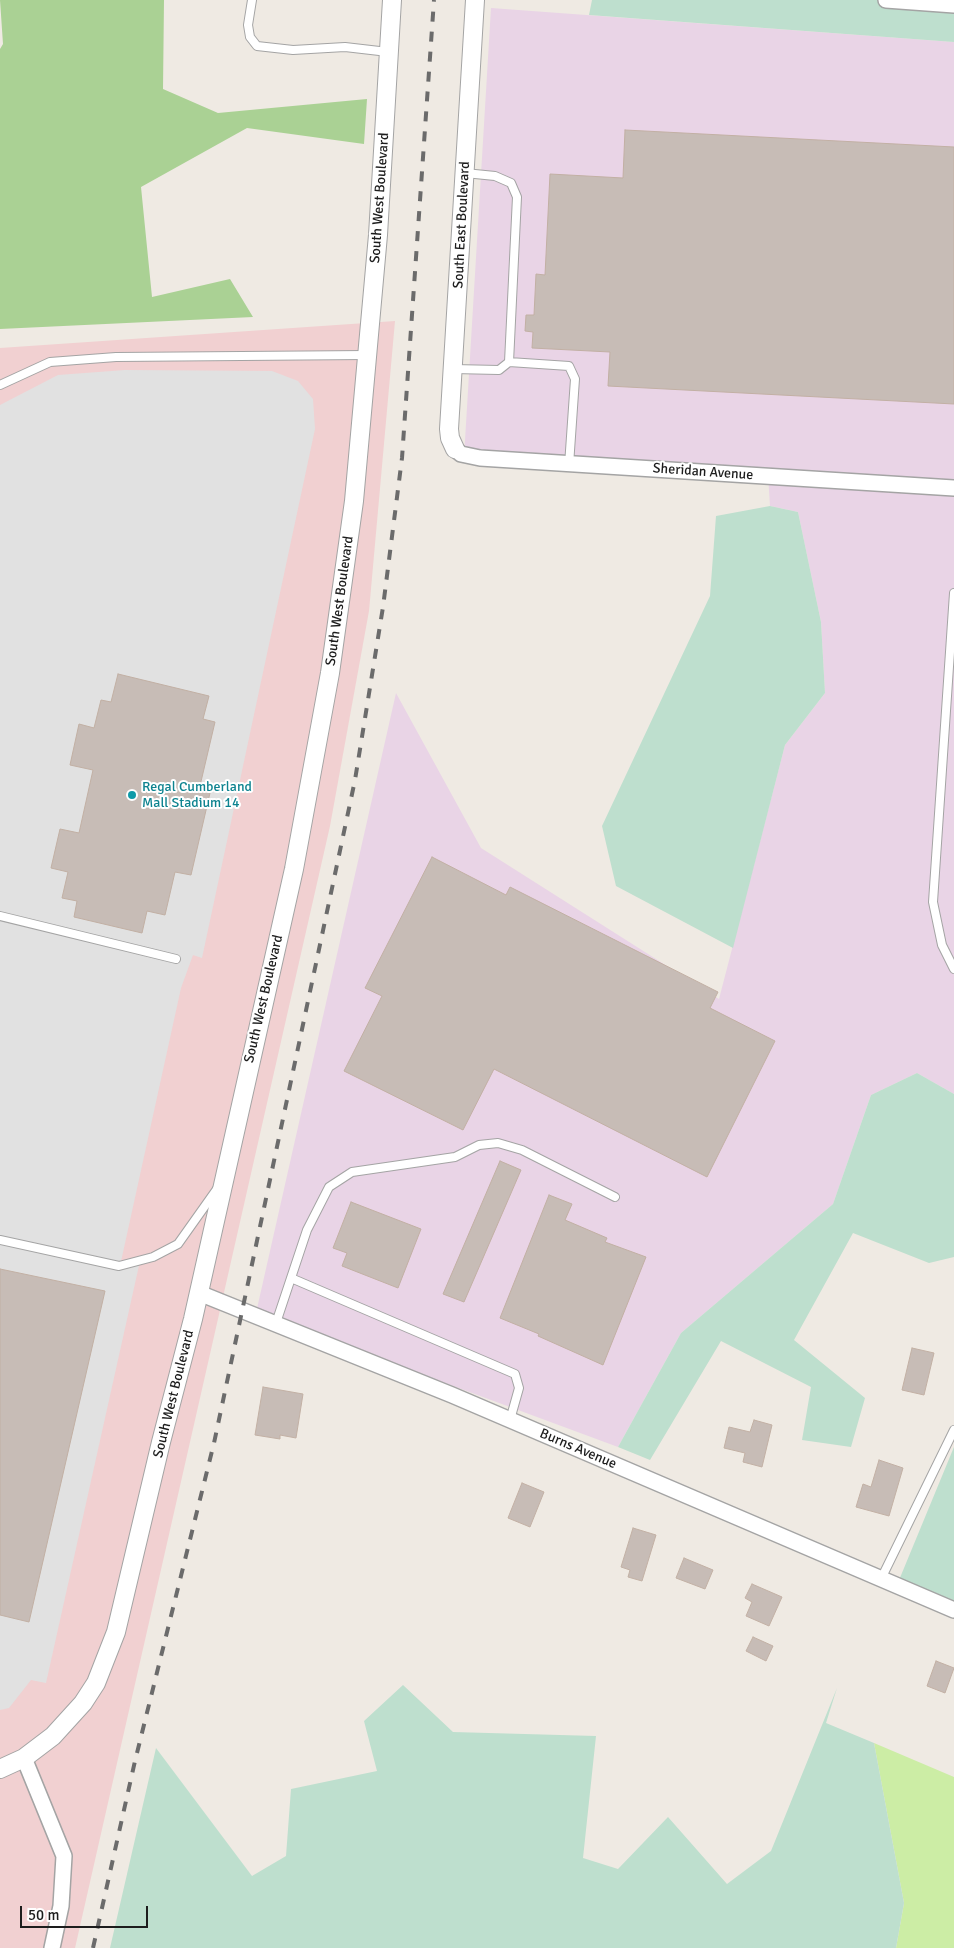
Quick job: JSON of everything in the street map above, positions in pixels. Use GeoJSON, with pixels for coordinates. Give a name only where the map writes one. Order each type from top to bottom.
{"type":"FeatureCollection","features":[{"type":"Feature","properties":{"kind":"street","name":"South West Boulevard"},"geometry":{"type":"LineString","coordinates":[[0,1769],[24,1758],[53,1736],[83,1703],[107,1658],[124,1606],[161,1442],[199,1293],[294,869],[317,746],[350,530],[378,234],[392,0]]}},
{"type":"Feature","properties":{"kind":"street","name":"South East Boulevard"},"geometry":{"type":"LineString","coordinates":[[455,449],[450,438],[449,429],[475,0]]}},
{"type":"Feature","properties":{"kind":"street"},"geometry":{"type":"LineString","coordinates":[[886,0],[954,5]]}},
{"type":"Feature","properties":{"kind":"street","name":"Sheridan Avenue"},"geometry":{"type":"LineString","coordinates":[[455,449],[461,454],[480,458],[954,488]]}},
{"type":"Feature","properties":{"kind":"street","name":"Burns Avenue"},"geometry":{"type":"LineString","coordinates":[[199,1293],[276,1322],[510,1420],[954,1610]]}},
{"type":"Feature","properties":{"kind":"street"},"geometry":{"type":"LineString","coordinates":[[24,1758],[64,1856],[64,1886],[52,1948]]}},
{"type":"Feature","properties":{"kind":"lane"},"geometry":{"type":"LineString","coordinates":[[252,0],[248,25],[250,38],[257,46],[293,50],[345,47],[389,52]]}},
{"type":"Feature","properties":{"kind":"lane"},"geometry":{"type":"LineString","coordinates":[[465,173],[495,176],[511,183],[517,197],[509,362]]}},
{"type":"Feature","properties":{"kind":"lane"},"geometry":{"type":"LineString","coordinates":[[0,385],[50,362],[116,356],[367,355]]}},
{"type":"Feature","properties":{"kind":"lane"},"geometry":{"type":"LineString","coordinates":[[453,369],[499,370],[509,362],[569,366],[575,379],[570,465]]}},
{"type":"Feature","properties":{"kind":"lane"},"geometry":{"type":"LineString","coordinates":[[954,593],[933,902],[942,945],[954,969]]}},
{"type":"Feature","properties":{"kind":"lane"},"geometry":{"type":"LineString","coordinates":[[0,916],[176,959]]}},
{"type":"Feature","properties":{"kind":"lane"},"geometry":{"type":"LineString","coordinates":[[276,1322],[307,1230],[329,1187],[352,1172],[455,1157],[479,1145],[498,1143],[522,1150],[615,1197]]}},
{"type":"Feature","properties":{"kind":"lane"},"geometry":{"type":"LineString","coordinates":[[0,1240],[119,1266],[153,1257],[178,1244],[224,1178]]}},
{"type":"Feature","properties":{"kind":"lane"},"geometry":{"type":"LineString","coordinates":[[291,1278],[515,1374],[519,1388],[510,1420]]}},
{"type":"Feature","properties":{"kind":"lane"},"geometry":{"type":"LineString","coordinates":[[881,1579],[954,1430]]}},
{"type":"Feature","properties":{"kind":"shaded area"},"geometry":{"type":"Polygon","coordinates":[[[491,8],[954,42],[954,1094],[917,1073],[871,1095],[833,1204],[681,1333],[618,1447],[256,1313],[396,693],[481,848],[719,999],[785,745],[825,693],[821,622],[798,512],[770,506],[768,474],[464,457],[491,8]]]}},
{"type":"Feature","properties":{"kind":"shaded area"},"geometry":{"type":"Polygon","coordinates":[[[395,321],[369,611],[330,826],[75,1948],[0,1948],[0,348],[395,321]]]}},
{"type":"Feature","properties":{"kind":"shaded area"},"geometry":{"type":"Polygon","coordinates":[[[125,370],[272,371],[298,381],[313,399],[315,429],[202,958],[193,955],[181,988],[120,1266],[140,1261],[46,1683],[31,1680],[9,1708],[0,1710],[0,405],[58,375],[125,370]]]}},
{"type":"Feature","properties":{"kind":"green space"},"geometry":{"type":"Polygon","coordinates":[[[0,0],[164,0],[163,89],[218,113],[367,99],[364,144],[247,128],[141,187],[152,297],[230,279],[253,317],[0,329],[0,49],[3,44],[0,0]]]}},
{"type":"Feature","properties":{"kind":"green space"},"geometry":{"type":"Polygon","coordinates":[[[592,0],[954,0],[954,42],[589,15],[592,0]]]}},
{"type":"Feature","properties":{"kind":"green space"},"geometry":{"type":"Polygon","coordinates":[[[770,506],[798,512],[821,622],[825,693],[785,745],[733,948],[616,886],[602,826],[710,596],[716,516],[770,506]]]}},
{"type":"Feature","properties":{"kind":"green space"},"geometry":{"type":"Polygon","coordinates":[[[917,1073],[954,1094],[954,1257],[929,1263],[853,1233],[794,1340],[865,1398],[851,1447],[802,1440],[811,1387],[721,1341],[650,1460],[618,1447],[681,1333],[833,1204],[871,1095],[917,1073]]]}},
{"type":"Feature","properties":{"kind":"green space"},"geometry":{"type":"Polygon","coordinates":[[[954,1447],[954,1609],[897,1585],[954,1447]]]}},
{"type":"Feature","properties":{"kind":"green space"},"geometry":{"type":"Polygon","coordinates":[[[403,1685],[453,1732],[596,1736],[583,1858],[618,1869],[668,1817],[727,1884],[771,1851],[837,1688],[826,1723],[874,1743],[904,1903],[896,1948],[110,1948],[156,1748],[252,1876],[286,1856],[291,1789],[377,1771],[364,1721],[403,1685]]]}},
{"type":"Feature","properties":{"kind":"green space"},"geometry":{"type":"Polygon","coordinates":[[[874,1743],[954,1777],[954,1948],[896,1948],[904,1903],[874,1743]]]}},
{"type":"Feature","properties":{"kind":"building"},"geometry":{"type":"Polygon","coordinates":[[[625,130],[954,147],[954,404],[608,386],[610,352],[532,348],[533,332],[525,331],[526,315],[534,315],[536,274],[545,275],[550,174],[623,178],[625,130]]]}},
{"type":"Feature","properties":{"kind":"building"},"geometry":{"type":"Polygon","coordinates":[[[118,674],[209,696],[203,719],[215,722],[199,790],[210,793],[191,875],[175,872],[165,915],[147,911],[142,933],[74,917],[77,901],[62,898],[68,872],[51,868],[60,829],[79,833],[93,770],[70,765],[79,724],[94,728],[101,700],[111,702],[118,674]]]}},
{"type":"Feature","properties":{"kind":"building"},"geometry":{"type":"Polygon","coordinates":[[[432,857],[506,895],[510,887],[718,992],[710,1008],[775,1041],[707,1177],[494,1069],[463,1130],[344,1071],[382,996],[365,988],[432,857]]]}},
{"type":"Feature","properties":{"kind":"building"},"geometry":{"type":"Polygon","coordinates":[[[500,1161],[521,1170],[464,1302],[443,1294],[500,1161]]]}},
{"type":"Feature","properties":{"kind":"building"},"geometry":{"type":"Polygon","coordinates":[[[549,1195],[572,1204],[565,1220],[607,1238],[605,1242],[646,1257],[603,1365],[538,1336],[539,1334],[500,1318],[549,1195]]]}},
{"type":"Feature","properties":{"kind":"building"},"geometry":{"type":"Polygon","coordinates":[[[351,1202],[421,1229],[398,1288],[342,1266],[347,1253],[333,1248],[351,1202]]]}},
{"type":"Feature","properties":{"kind":"building"},"geometry":{"type":"Polygon","coordinates":[[[0,1269],[105,1291],[29,1622],[0,1615],[0,1269]]]}},
{"type":"Feature","properties":{"kind":"building"},"geometry":{"type":"Polygon","coordinates":[[[912,1348],[934,1353],[924,1395],[902,1390],[912,1348]]]}},
{"type":"Feature","properties":{"kind":"building"},"geometry":{"type":"Polygon","coordinates":[[[263,1387],[303,1394],[296,1438],[280,1435],[280,1439],[255,1435],[263,1387]]]}},
{"type":"Feature","properties":{"kind":"building"},"geometry":{"type":"Polygon","coordinates":[[[754,1420],[772,1425],[762,1467],[743,1462],[745,1453],[724,1448],[729,1427],[750,1432],[754,1420]]]}},
{"type":"Feature","properties":{"kind":"building"},"geometry":{"type":"Polygon","coordinates":[[[879,1460],[903,1468],[889,1516],[856,1507],[863,1484],[871,1487],[879,1460]]]}},
{"type":"Feature","properties":{"kind":"building"},"geometry":{"type":"Polygon","coordinates":[[[522,1483],[544,1492],[530,1527],[508,1518],[522,1483]]]}},
{"type":"Feature","properties":{"kind":"building"},"geometry":{"type":"Polygon","coordinates":[[[633,1528],[656,1535],[642,1581],[628,1577],[630,1570],[621,1567],[633,1528]]]}},
{"type":"Feature","properties":{"kind":"building"},"geometry":{"type":"Polygon","coordinates":[[[684,1558],[713,1570],[705,1589],[676,1578],[684,1558]]]}},
{"type":"Feature","properties":{"kind":"building"},"geometry":{"type":"Polygon","coordinates":[[[752,1584],[782,1597],[769,1626],[746,1616],[752,1602],[745,1598],[752,1584]]]}},
{"type":"Feature","properties":{"kind":"building"},"geometry":{"type":"Polygon","coordinates":[[[753,1637],[773,1646],[766,1661],[746,1651],[753,1637]]]}},
{"type":"Feature","properties":{"kind":"building"},"geometry":{"type":"Polygon","coordinates":[[[936,1661],[954,1668],[945,1693],[927,1686],[936,1661]]]}},
{"type":"Feature","properties":{"kind":"railway"},"geometry":{"type":"LineString","coordinates":[[93,1948],[135,1761],[214,1443],[355,780],[383,607],[402,458],[434,0]]}},
{"type":"Feature","properties":{"kind":"place","name":"Regal Cumberland Mall Stadium 14"},"geometry":{"type":"Point","coordinates":[132,795]}}]}
